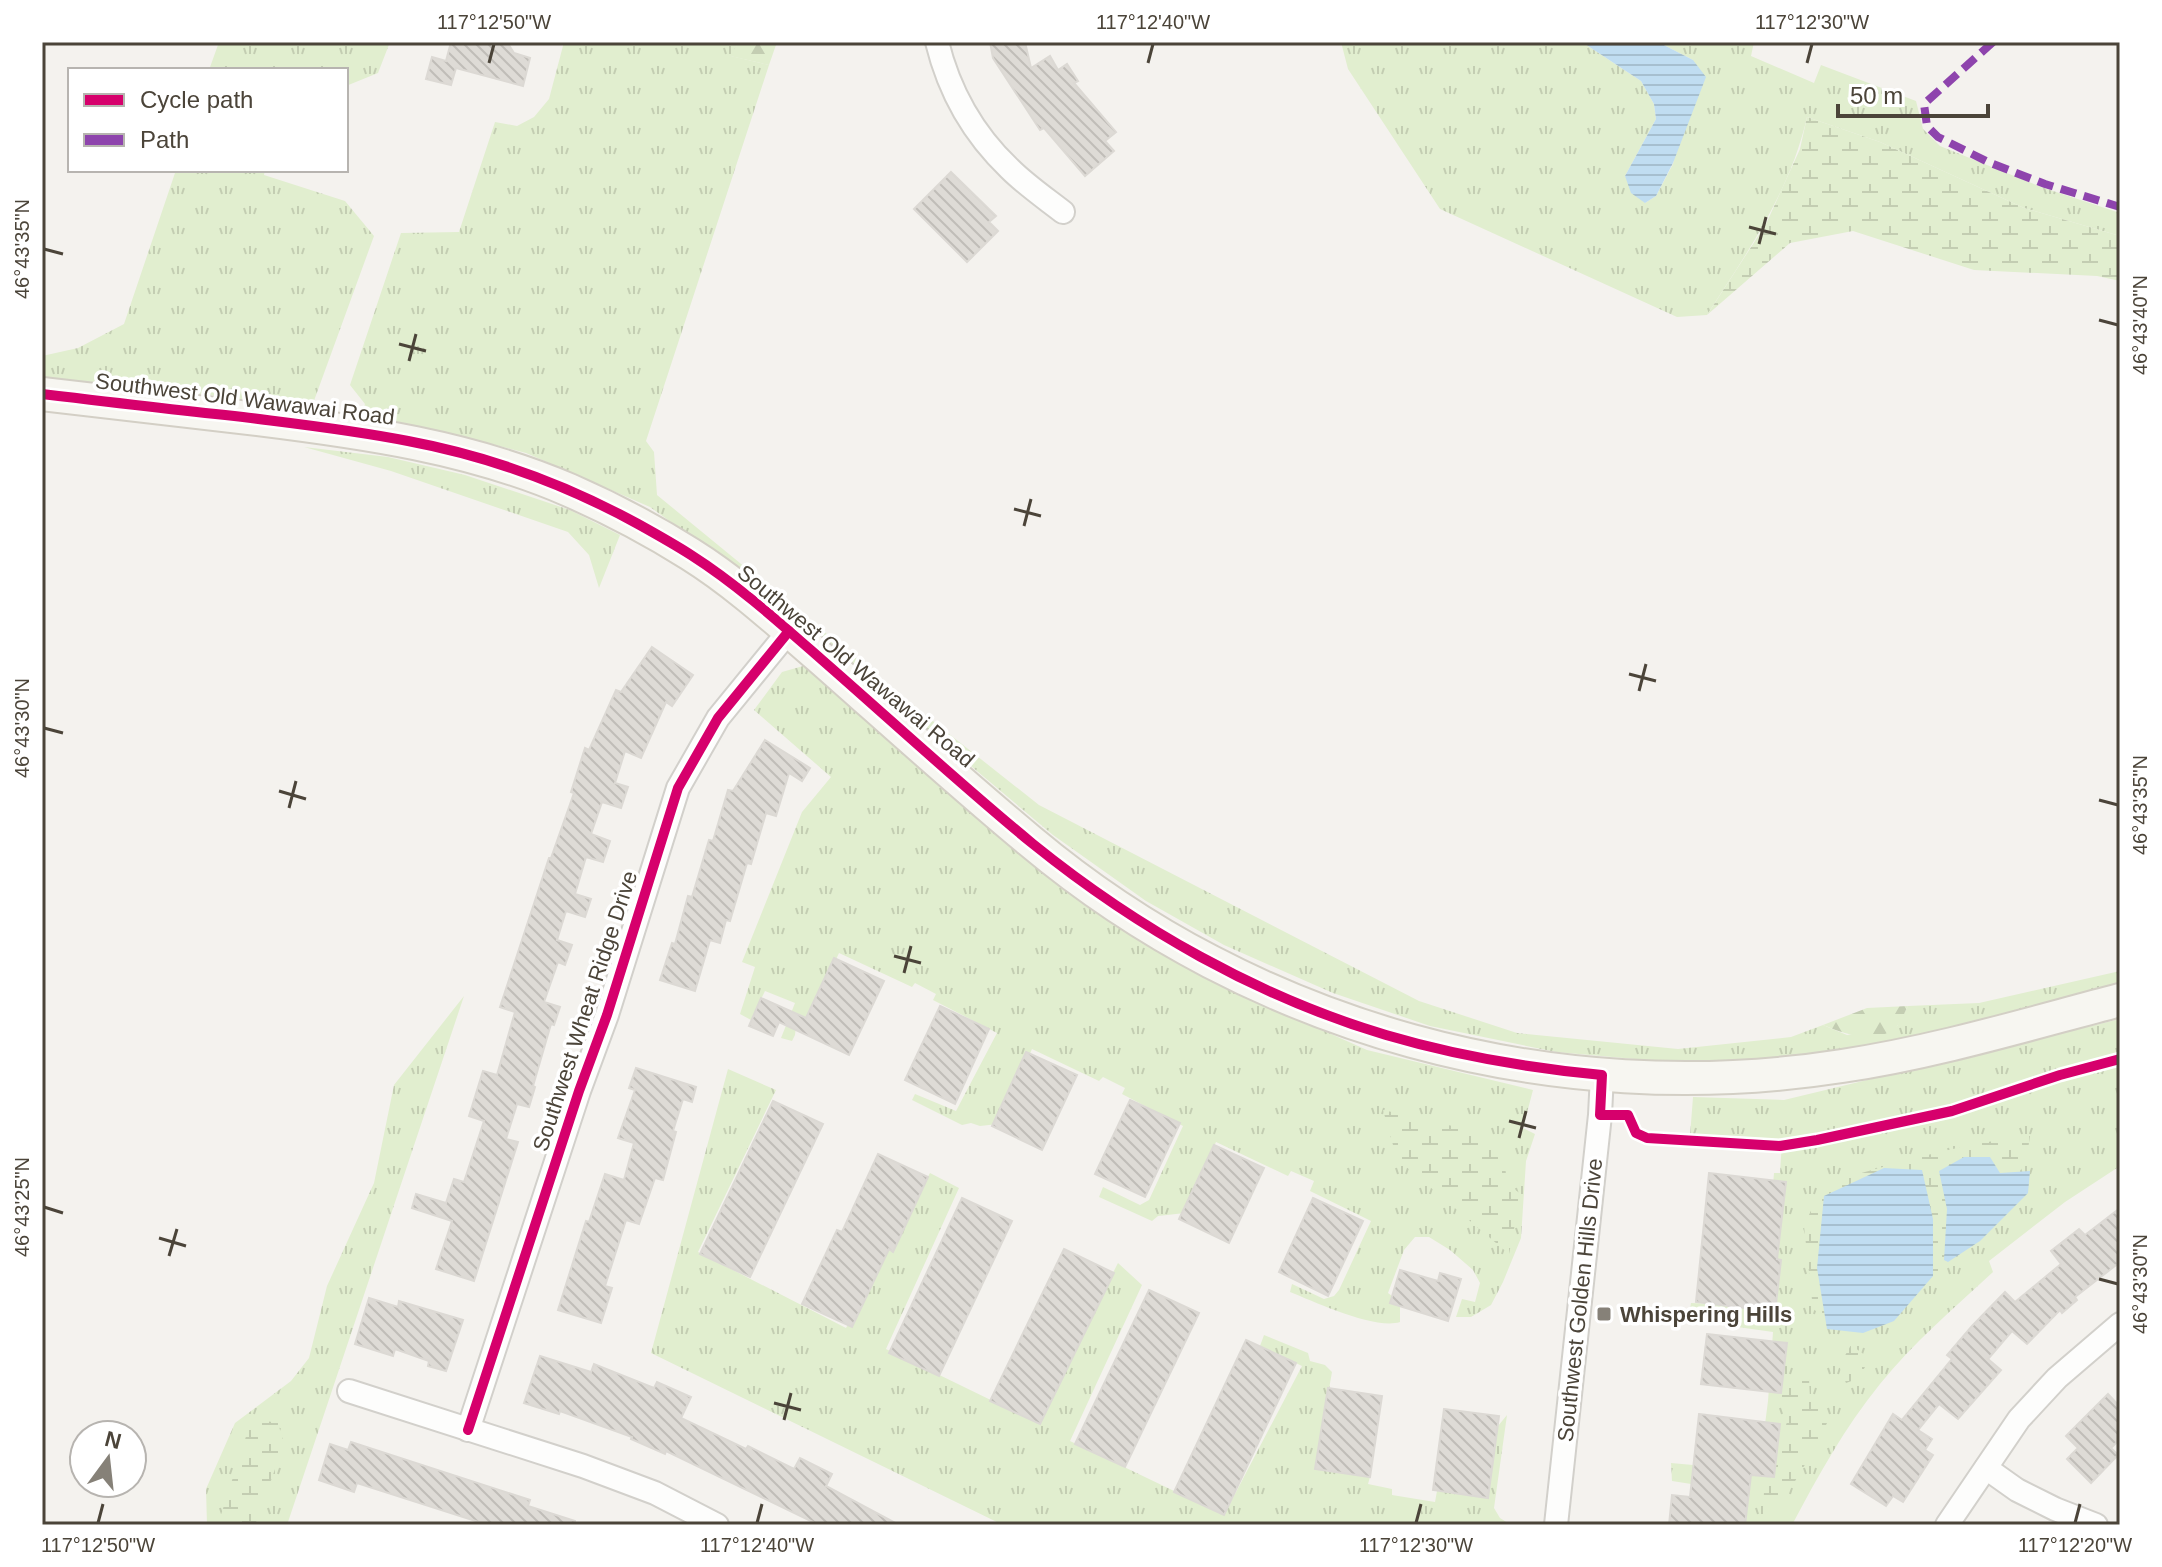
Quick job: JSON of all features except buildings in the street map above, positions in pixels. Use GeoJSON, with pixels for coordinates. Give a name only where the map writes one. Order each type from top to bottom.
{"type":"FeatureCollection","features":[{"type":"Feature","properties":{"kind":"main road","name":"Southwest Old Wawawai Road"},"geometry":{"type":"LineString","coordinates":[[42,394],[324,427],[407,440],[499,465],[566,489],[692,555],[789,631],[1032,843],[1098,894],[1166,938],[1238,975],[1308,1007],[1385,1035],[1535,1068],[1602,1075],[1702,1079],[1775,1075],[1843,1066],[1920,1051],[2120,1000]]}},
{"type":"Feature","properties":{"kind":"street"},"geometry":{"type":"LineString","coordinates":[[937,42],[967,118],[985,143],[1011,170],[1063,212]]}},
{"type":"Feature","properties":{"kind":"street","name":"Southwest Wheat Ridge Drive"},"geometry":{"type":"LineString","coordinates":[[468,1430],[579,1091],[607,1015],[678,788],[718,718],[789,631]]}},
{"type":"Feature","properties":{"kind":"street","name":"Southwest Golden Hills Drive"},"geometry":{"type":"LineString","coordinates":[[1556,1525],[1602,1075]]}},
{"type":"Feature","properties":{"kind":"street"},"geometry":{"type":"LineString","coordinates":[[1947,1525],[2019,1419],[2057,1378],[2120,1324]]}},
{"type":"Feature","properties":{"kind":"street"},"geometry":{"type":"LineString","coordinates":[[349,1391],[583,1466],[655,1493],[717,1525]]}},
{"type":"Feature","properties":{"kind":"street"},"geometry":{"type":"LineString","coordinates":[[1986,1468],[2017,1490],[2096,1525]]}},
{"type":"Feature","properties":{"kind":"green space"},"geometry":{"type":"Polygon","coordinates":[[[219,42],[390,42],[378,73],[348,85],[348,68],[210,68],[219,42]]]}},
{"type":"Feature","properties":{"kind":"green space"},"geometry":{"type":"Polygon","coordinates":[[[564,42],[739,42],[731,56],[769,65],[646,441],[654,452],[657,495],[1039,805],[1419,1001],[1517,1033],[1678,1049],[1791,1037],[1823,1025],[1847,1035],[1897,1026],[1908,1006],[1979,1003],[2120,971],[2120,986],[1920,1036],[1797,1058],[1680,1063],[1556,1052],[1430,1026],[1333,993],[1224,945],[1146,901],[1053,835],[739,571],[650,507],[526,453],[361,415],[365,404],[350,385],[401,233],[459,232],[495,122],[517,126],[534,117],[549,99],[564,42]]]}},
{"type":"Feature","properties":{"kind":"green space"},"geometry":{"type":"Polygon","coordinates":[[[739,42],[777,42],[769,65],[730,56],[739,42]]]}},
{"type":"Feature","properties":{"kind":"green space"},"geometry":{"type":"Polygon","coordinates":[[[1341,42],[1582,42],[1641,81],[1654,104],[1656,119],[1625,176],[1645,203],[1656,196],[1673,164],[1693,60],[1658,42],[1754,42],[1751,56],[1814,83],[1821,65],[1916,101],[1923,129],[1940,146],[2044,188],[2120,213],[2120,236],[2024,208],[1880,142],[1807,117],[1800,144],[1779,196],[1707,315],[1677,317],[1440,209],[1348,69],[1341,42]]]}},
{"type":"Feature","properties":{"kind":"green space"},"geometry":{"type":"Polygon","coordinates":[[[1807,117],[1880,142],[2024,208],[2120,236],[2120,281],[2097,276],[1974,270],[1853,231],[1790,243],[1707,315],[1766,224],[1800,149],[1807,117]]]}},
{"type":"Feature","properties":{"kind":"green space"},"geometry":{"type":"Polygon","coordinates":[[[175,172],[265,172],[264,175],[345,201],[374,236],[311,409],[163,389],[42,379],[42,356],[78,348],[124,324],[175,172]]]}},
{"type":"Feature","properties":{"kind":"green space"},"geometry":{"type":"Polygon","coordinates":[[[304,447],[388,457],[465,475],[570,510],[620,535],[599,588],[589,555],[568,532],[391,471],[304,447]]]}},
{"type":"Feature","properties":{"kind":"green space"},"geometry":{"type":"Polygon","coordinates":[[[803,666],[1109,917],[1246,996],[1367,1050],[1533,1090],[1523,1128],[1535,1134],[1526,1161],[1521,1238],[1491,1305],[1471,1317],[1456,1317],[1462,1299],[1475,1302],[1480,1283],[1473,1270],[1429,1237],[1415,1237],[1404,1250],[1388,1293],[1392,1296],[1390,1303],[1400,1306],[1400,1322],[1361,1319],[1290,1292],[1292,1284],[1324,1299],[1334,1296],[1371,1221],[1310,1191],[1314,1181],[1291,1171],[1288,1176],[1216,1142],[1185,1213],[1158,1216],[1152,1221],[1099,1197],[1103,1187],[1140,1205],[1149,1200],[1183,1126],[1122,1094],[1125,1088],[1103,1077],[1099,1081],[1032,1049],[998,1124],[962,1125],[912,1100],[915,1094],[956,1111],[997,1033],[933,1000],[936,994],[915,983],[912,987],[839,953],[806,1024],[796,1026],[792,1041],[781,1038],[795,1003],[765,991],[751,1020],[740,1014],[755,967],[742,962],[802,812],[831,777],[754,710],[782,672],[803,666]]]}},
{"type":"Feature","properties":{"kind":"green space"},"geometry":{"type":"Polygon","coordinates":[[[464,996],[287,1525],[207,1525],[206,1489],[235,1423],[291,1381],[309,1358],[327,1286],[374,1183],[394,1085],[464,996]]]}},
{"type":"Feature","properties":{"kind":"green space"},"geometry":{"type":"Polygon","coordinates":[[[1908,1006],[1897,1026],[1878,1036],[1859,1036],[1823,1025],[1867,1008],[1908,1006]]]}},
{"type":"Feature","properties":{"kind":"green space"},"geometry":{"type":"Polygon","coordinates":[[[2120,1019],[2120,1166],[2065,1202],[1989,1261],[1993,1272],[1920,1340],[1867,1400],[1833,1452],[1792,1525],[1738,1525],[1742,1492],[1672,1481],[1671,1463],[1759,1471],[1773,1332],[1688,1320],[1691,1303],[1763,1306],[1774,1173],[1780,1173],[1782,1141],[1690,1136],[1693,1097],[1784,1100],[2120,1019]]]}},
{"type":"Feature","properties":{"kind":"green space"},"geometry":{"type":"Polygon","coordinates":[[[728,1069],[776,1090],[698,1252],[846,1328],[930,1173],[959,1188],[886,1349],[1036,1422],[1118,1263],[1142,1285],[1070,1441],[1224,1515],[1302,1366],[1260,1346],[1264,1335],[1308,1353],[1310,1361],[1325,1365],[1332,1372],[1315,1469],[1370,1477],[1368,1484],[1392,1489],[1392,1495],[1435,1502],[1437,1491],[1480,1497],[1498,1426],[1507,1415],[1494,1508],[1500,1518],[1511,1525],[1003,1525],[651,1353],[728,1069]]]}},
{"type":"Feature","properties":{"kind":"green space"},"geometry":{"type":"Polygon","coordinates":[[[1383,1110],[1474,1131],[1504,1156],[1507,1184],[1521,1194],[1509,1254],[1397,1159],[1383,1110]]]}},
{"type":"Feature","properties":{"kind":"green space"},"geometry":{"type":"Polygon","coordinates":[[[2030,1136],[2026,1162],[1979,1232],[1936,1281],[1879,1319],[1845,1331],[1813,1309],[1804,1226],[1823,1184],[1952,1149],[2030,1136]]]}},
{"type":"Feature","properties":{"kind":"green space"},"geometry":{"type":"Polygon","coordinates":[[[1851,1345],[1869,1358],[1861,1374],[1846,1383],[1839,1366],[1851,1345]]]}},
{"type":"Feature","properties":{"kind":"green space"},"geometry":{"type":"Polygon","coordinates":[[[1797,1372],[1809,1379],[1810,1398],[1829,1419],[1780,1506],[1763,1518],[1764,1491],[1788,1419],[1781,1405],[1781,1386],[1797,1372]]]}},
{"type":"Feature","properties":{"kind":"green space"},"geometry":{"type":"Polygon","coordinates":[[[260,1420],[278,1423],[284,1444],[255,1525],[222,1525],[220,1518],[249,1427],[260,1420]]]}},
{"type":"Feature","properties":{"kind":"water"},"geometry":{"type":"Polygon","coordinates":[[[1582,42],[1658,42],[1693,60],[1706,77],[1673,163],[1656,196],[1645,203],[1631,193],[1625,176],[1656,119],[1654,104],[1641,81],[1582,42]]]}},
{"type":"Feature","properties":{"kind":"water"},"geometry":{"type":"Polygon","coordinates":[[[1964,1157],[1990,1157],[2000,1173],[2030,1171],[2028,1193],[1980,1241],[1948,1262],[1944,1260],[1947,1209],[1939,1171],[1964,1157]]]}},
{"type":"Feature","properties":{"kind":"water"},"geometry":{"type":"Polygon","coordinates":[[[1884,1168],[1922,1170],[1933,1219],[1933,1276],[1894,1321],[1863,1333],[1827,1329],[1817,1268],[1824,1196],[1884,1168]]]}},
{"type":"Feature","properties":{"kind":"marked path"},"geometry":{"type":"LineString","coordinates":[[1993,42],[1924,104],[1927,126],[1938,137],[1988,162],[2045,184],[2120,207]]}},
{"type":"Feature","properties":{"kind":"cycle path"},"geometry":{"type":"LineString","coordinates":[[42,394],[305,425],[408,441],[497,464],[583,497],[665,539],[725,579],[1033,844],[1114,904],[1200,957],[1291,1001],[1386,1035],[1493,1060],[1602,1075],[1600,1115],[1628,1115],[1636,1133],[1647,1138],[1780,1146],[1817,1140],[1952,1111],[2060,1075],[2120,1059]]}},
{"type":"Feature","properties":{"kind":"cycle path"},"geometry":{"type":"LineString","coordinates":[[468,1430],[579,1091],[607,1015],[678,788],[718,718],[789,631]]}},
{"type":"Feature","properties":{"kind":"place","name":"Whispering Hills"},"geometry":{"type":"Point","coordinates":[1604,1314]}}]}
